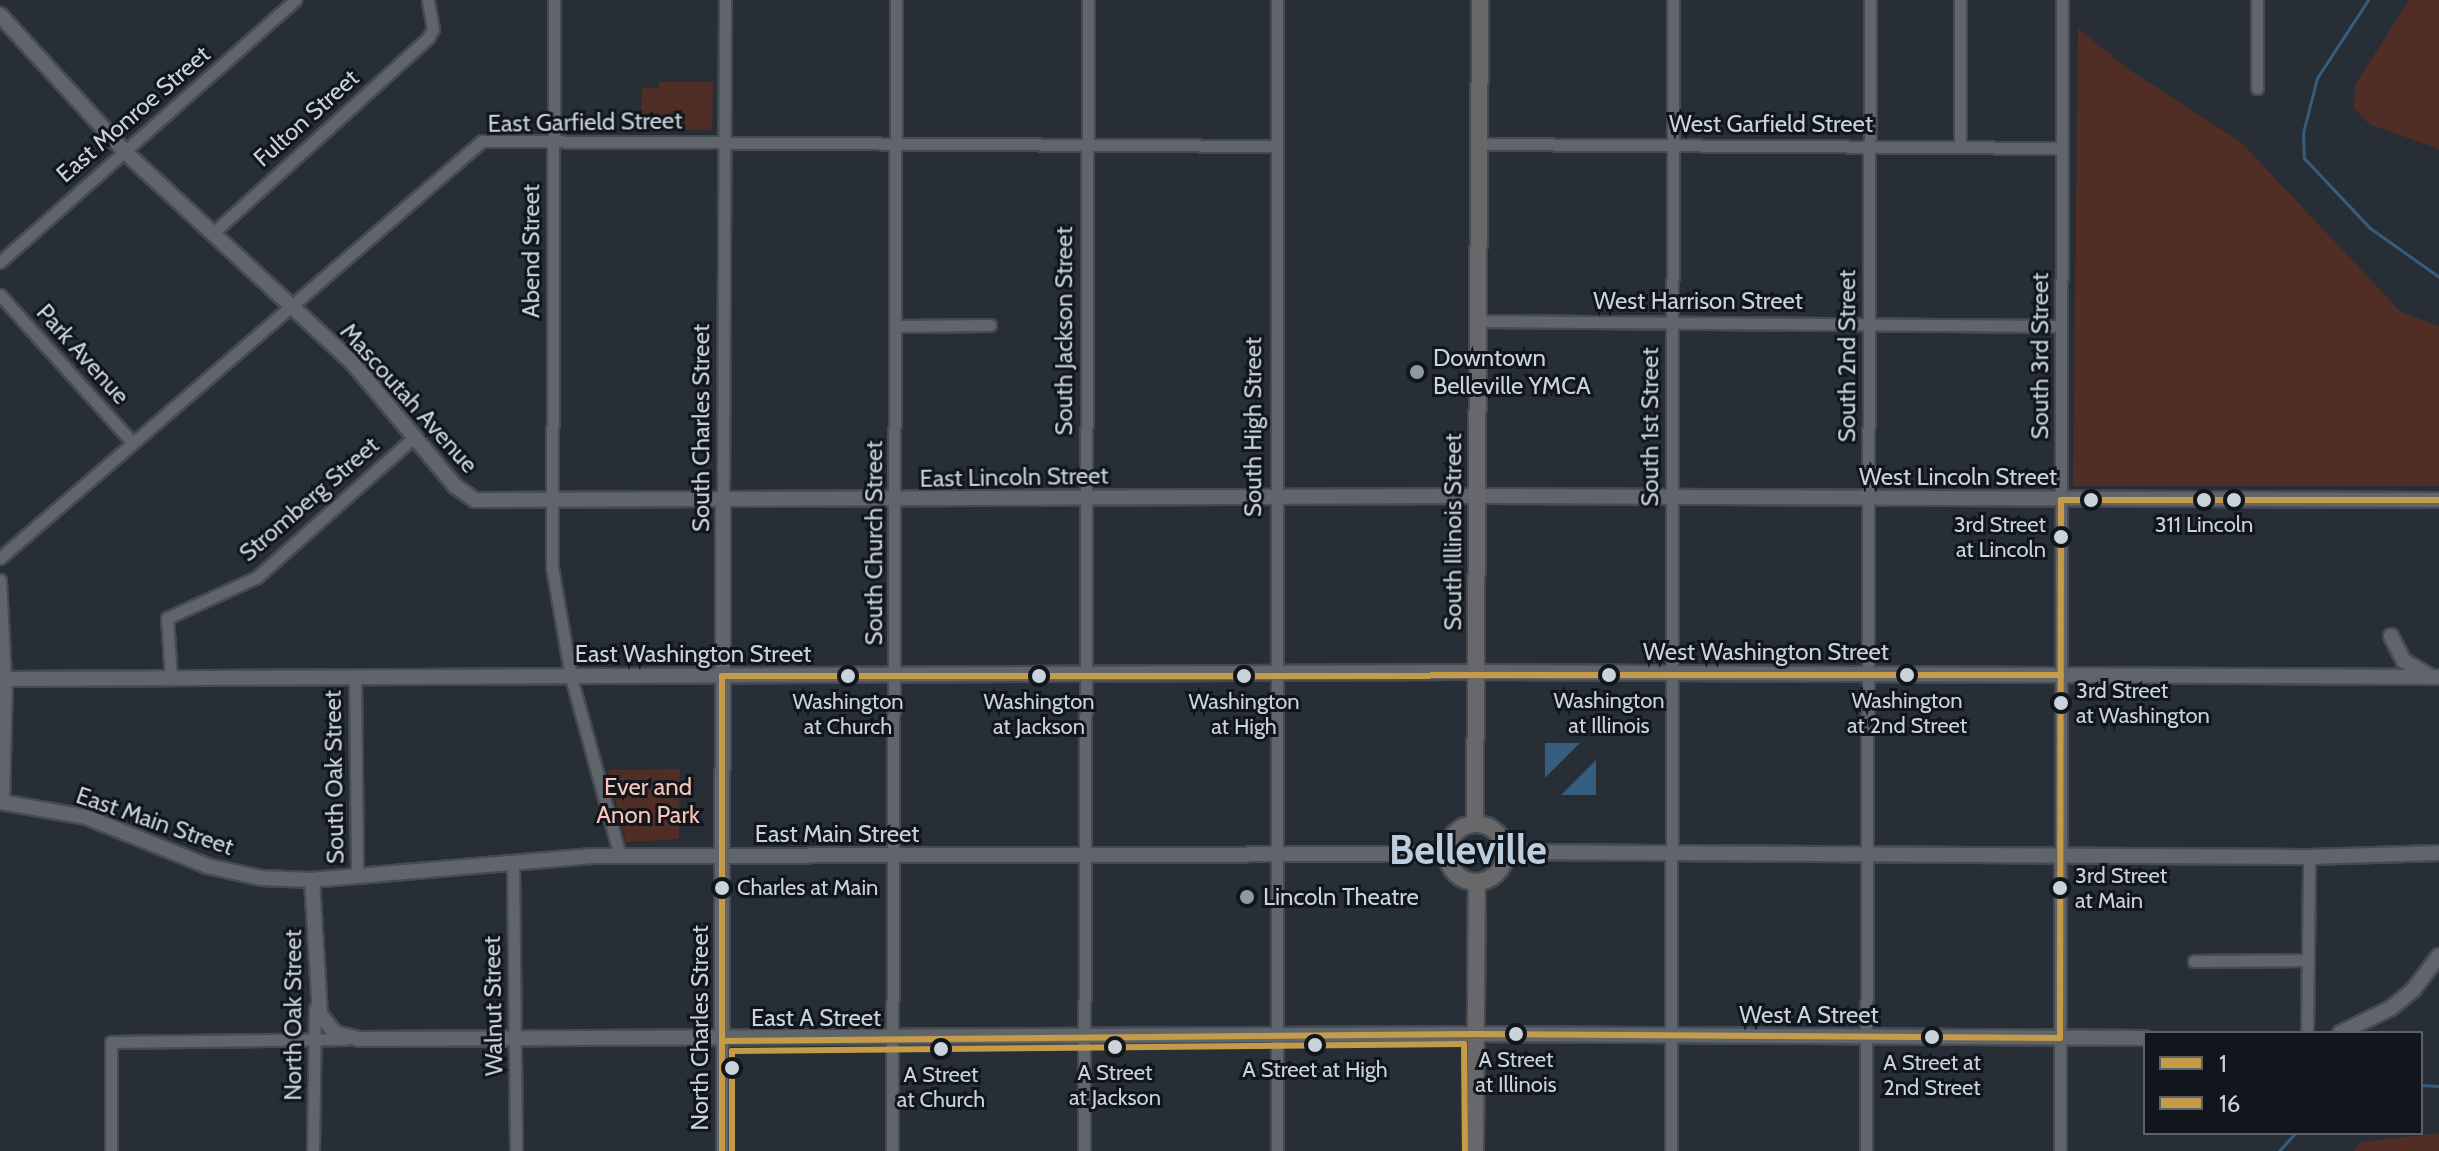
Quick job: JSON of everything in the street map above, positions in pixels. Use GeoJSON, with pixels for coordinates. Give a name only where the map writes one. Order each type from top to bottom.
{"type":"FeatureCollection","features":[{"type":"Feature","properties":{"kind":"main road","name":"South Illinois Street"},"geometry":{"type":"LineString","coordinates":[[1475,824],[1480,0]]}},
{"type":"Feature","properties":{"kind":"main road"},"geometry":{"type":"LineString","coordinates":[[1475,824],[1494,830],[1506,852],[1497,874],[1477,883],[1458,875],[1447,854],[1457,832],[1475,824]]}},
{"type":"Feature","properties":{"kind":"main road"},"geometry":{"type":"LineString","coordinates":[[1475,1151],[1477,883]]}},
{"type":"Feature","properties":{"kind":"street","name":"East Monroe Street"},"geometry":{"type":"LineString","coordinates":[[0,262],[295,0]]}},
{"type":"Feature","properties":{"kind":"street","name":"Fulton Street"},"geometry":{"type":"LineString","coordinates":[[214,232],[428,38],[433,29],[428,0]]}},
{"type":"Feature","properties":{"kind":"street","name":"Abend Street"},"geometry":{"type":"LineString","coordinates":[[552,503],[554,0]]}},
{"type":"Feature","properties":{"kind":"street","name":"South Charles Street"},"geometry":{"type":"LineString","coordinates":[[722,856],[725,0]]}},
{"type":"Feature","properties":{"kind":"street","name":"South Church Street"},"geometry":{"type":"LineString","coordinates":[[892,1151],[896,856],[896,0]]}},
{"type":"Feature","properties":{"kind":"street","name":"South Jackson Street"},"geometry":{"type":"LineString","coordinates":[[1084,1151],[1083,674],[1088,0]]}},
{"type":"Feature","properties":{"kind":"street","name":"South High Street"},"geometry":{"type":"LineString","coordinates":[[1277,0],[1277,1151]]}},
{"type":"Feature","properties":{"kind":"street","name":"South 1st Street"},"geometry":{"type":"LineString","coordinates":[[1671,1151],[1673,0]]}},
{"type":"Feature","properties":{"kind":"street","name":"South 2nd Street"},"geometry":{"type":"LineString","coordinates":[[1866,1151],[1870,0]]}},
{"type":"Feature","properties":{"kind":"street"},"geometry":{"type":"LineString","coordinates":[[1960,0],[1960,147]]}},
{"type":"Feature","properties":{"kind":"street","name":"South 3rd Street"},"geometry":{"type":"LineString","coordinates":[[2060,1151],[2062,0]]}},
{"type":"Feature","properties":{"kind":"street"},"geometry":{"type":"LineString","coordinates":[[2257,0],[2257,88]]}},
{"type":"Feature","properties":{"kind":"street","name":"Mascoutah Avenue"},"geometry":{"type":"LineString","coordinates":[[0,15],[125,152],[351,361],[455,486],[475,500],[552,503]]}},
{"type":"Feature","properties":{"kind":"street","name":"East Garfield Street"},"geometry":{"type":"LineString","coordinates":[[0,558],[482,141],[1276,146]]}},
{"type":"Feature","properties":{"kind":"street","name":"West Garfield Street"},"geometry":{"type":"LineString","coordinates":[[1479,144],[2062,148]]}},
{"type":"Feature","properties":{"kind":"street","name":"Park Avenue"},"geometry":{"type":"LineString","coordinates":[[0,295],[133,443]]}},
{"type":"Feature","properties":{"kind":"street","name":"West Harrison Street"},"geometry":{"type":"LineString","coordinates":[[1478,321],[2061,326]]}},
{"type":"Feature","properties":{"kind":"street"},"geometry":{"type":"LineString","coordinates":[[896,326],[990,325]]}},
{"type":"Feature","properties":{"kind":"street","name":"Stromberg Street"},"geometry":{"type":"LineString","coordinates":[[171,678],[167,618],[257,577],[414,437]]}},
{"type":"Feature","properties":{"kind":"street","name":"East Lincoln Street"},"geometry":{"type":"LineString","coordinates":[[552,503],[1477,496]]}},
{"type":"Feature","properties":{"kind":"street","name":"West Lincoln Street"},"geometry":{"type":"LineString","coordinates":[[1477,496],[2439,500]]}},
{"type":"Feature","properties":{"kind":"street"},"geometry":{"type":"LineString","coordinates":[[552,503],[552,567],[571,677],[620,856]]}},
{"type":"Feature","properties":{"kind":"street"},"geometry":{"type":"LineString","coordinates":[[0,580],[5,679],[1,802]]}},
{"type":"Feature","properties":{"kind":"street"},"geometry":{"type":"LineString","coordinates":[[2391,636],[2404,661],[2436,677]]}},
{"type":"Feature","properties":{"kind":"street","name":"East Washington Street"},"geometry":{"type":"LineString","coordinates":[[5,679],[1476,672]]}},
{"type":"Feature","properties":{"kind":"street","name":"West Washington Street"},"geometry":{"type":"LineString","coordinates":[[1476,672],[2436,677]]}},
{"type":"Feature","properties":{"kind":"street","name":"South Oak Street"},"geometry":{"type":"LineString","coordinates":[[355,677],[357,876]]}},
{"type":"Feature","properties":{"kind":"street","name":"East Main Street"},"geometry":{"type":"LineString","coordinates":[[1,802],[86,817],[207,866],[261,878],[312,880],[513,861],[620,856],[1447,854]]}},
{"type":"Feature","properties":{"kind":"street"},"geometry":{"type":"LineString","coordinates":[[1506,852],[2309,857],[2413,857],[2439,853]]}},
{"type":"Feature","properties":{"kind":"street","name":"North Charles Street"},"geometry":{"type":"LineString","coordinates":[[722,856],[722,1151]]}},
{"type":"Feature","properties":{"kind":"street"},"geometry":{"type":"LineString","coordinates":[[2307,1031],[2309,857]]}},
{"type":"Feature","properties":{"kind":"street"},"geometry":{"type":"LineString","coordinates":[[2413,857],[2439,863]]}},
{"type":"Feature","properties":{"kind":"street","name":"Walnut Street"},"geometry":{"type":"LineString","coordinates":[[513,861],[516,1151]]}},
{"type":"Feature","properties":{"kind":"street","name":"North Oak Street"},"geometry":{"type":"LineString","coordinates":[[312,880],[316,1039],[313,1151]]}},
{"type":"Feature","properties":{"kind":"street"},"geometry":{"type":"LineString","coordinates":[[2344,1031],[2391,1008],[2413,990],[2439,956]]}},
{"type":"Feature","properties":{"kind":"street"},"geometry":{"type":"LineString","coordinates":[[2194,961],[2307,960]]}},
{"type":"Feature","properties":{"kind":"street"},"geometry":{"type":"LineString","coordinates":[[315,994],[327,1027],[359,1039]]}},
{"type":"Feature","properties":{"kind":"street","name":"West A Street"},"geometry":{"type":"LineString","coordinates":[[1474,1034],[2143,1038]]}},
{"type":"Feature","properties":{"kind":"street","name":"East A Street"},"geometry":{"type":"LineString","coordinates":[[111,1151],[111,1042],[316,1039],[893,1040],[1474,1034]]}},
{"type":"Feature","properties":{"kind":"green space"},"geometry":{"type":"Polygon","coordinates":[[[2409,0],[2439,0],[2439,149],[2369,124],[2354,108],[2355,85],[2409,0]]]}},
{"type":"Feature","properties":{"kind":"green space"},"geometry":{"type":"Polygon","coordinates":[[[2078,28],[2128,69],[2242,143],[2401,312],[2439,326],[2439,486],[2073,486],[2078,28]]]}},
{"type":"Feature","properties":{"kind":"green space"},"geometry":{"type":"Polygon","coordinates":[[[659,82],[713,82],[712,130],[641,129],[642,88],[659,88],[659,82]]]}},
{"type":"Feature","properties":{"kind":"green space","name":"Ever and Anon Park"},"geometry":{"type":"Polygon","coordinates":[[[680,769],[679,839],[626,842],[608,770],[680,769]]]}},
{"type":"Feature","properties":{"kind":"green space"},"geometry":{"type":"Polygon","coordinates":[[[2439,1133],[2439,1151],[2354,1151],[2361,1142],[2439,1133]]]}},
{"type":"Feature","properties":{"kind":"water"},"geometry":{"type":"Polygon","coordinates":[[[1545,743],[1580,743],[1545,778],[1545,743]]]}},
{"type":"Feature","properties":{"kind":"water"},"geometry":{"type":"Polygon","coordinates":[[[1596,760],[1596,795],[1561,795],[1596,760]]]}},
{"type":"Feature","properties":{"kind":"waterway"},"geometry":{"type":"LineString","coordinates":[[2368,0],[2317,78],[2303,133],[2304,158],[2370,228],[2439,277]]}},
{"type":"Feature","properties":{"kind":"waterway"},"geometry":{"type":"LineString","coordinates":[[2423,1085],[2439,1086]]}},
{"type":"Feature","properties":{"kind":"waterway"},"geometry":{"type":"LineString","coordinates":[[2279,1151],[2293,1135]]}},
{"type":"Feature","properties":{"kind":"transit line","name":"1"},"geometry":{"type":"LineString","coordinates":[[2061,500],[2439,500]]}},
{"type":"Feature","properties":{"kind":"transit line","name":"1"},"geometry":{"type":"LineString","coordinates":[[2060,1038],[2061,500]]}},
{"type":"Feature","properties":{"kind":"transit line","name":"1"},"geometry":{"type":"LineString","coordinates":[[722,676],[2061,675]]}},
{"type":"Feature","properties":{"kind":"transit line","name":"1"},"geometry":{"type":"LineString","coordinates":[[722,676],[722,1151]]}},
{"type":"Feature","properties":{"kind":"transit line","name":"1"},"geometry":{"type":"LineString","coordinates":[[722,1041],[1474,1034],[2060,1038]]}},
{"type":"Feature","properties":{"kind":"transit line","name":"16"},"geometry":{"type":"LineString","coordinates":[[732,1151],[732,1051],[1464,1044],[1465,1151]]}},
{"type":"Feature","properties":{"kind":"place","name":"Downtown Belleville YMCA"},"geometry":{"type":"Point","coordinates":[1417,372]}},
{"type":"Feature","properties":{"kind":"place","name":"311 Lincoln"},"geometry":{"type":"Point","coordinates":[2204,500]}},
{"type":"Feature","properties":{"kind":"place","name":"3rd Street at Lincoln"},"geometry":{"type":"Point","coordinates":[2061,537]}},
{"type":"Feature","properties":{"kind":"place","name":"Washington at Illinois"},"geometry":{"type":"Point","coordinates":[1609,675]}},
{"type":"Feature","properties":{"kind":"place","name":"Washington at 2nd Street"},"geometry":{"type":"Point","coordinates":[1907,675]}},
{"type":"Feature","properties":{"kind":"place","name":"Washington at Church"},"geometry":{"type":"Point","coordinates":[848,676]}},
{"type":"Feature","properties":{"kind":"place","name":"Washington at Jackson"},"geometry":{"type":"Point","coordinates":[1039,676]}},
{"type":"Feature","properties":{"kind":"place","name":"Washington at High"},"geometry":{"type":"Point","coordinates":[1244,676]}},
{"type":"Feature","properties":{"kind":"place","name":"3rd Street at Washington"},"geometry":{"type":"Point","coordinates":[2061,703]}},
{"type":"Feature","properties":{"kind":"place","name":"Charles at Main"},"geometry":{"type":"Point","coordinates":[722,888]}},
{"type":"Feature","properties":{"kind":"place","name":"3rd Street at Main"},"geometry":{"type":"Point","coordinates":[2060,888]}},
{"type":"Feature","properties":{"kind":"place","name":"Lincoln Theatre"},"geometry":{"type":"Point","coordinates":[1247,897]}},
{"type":"Feature","properties":{"kind":"place","name":"A Street at Illinois"},"geometry":{"type":"Point","coordinates":[1516,1034]}},
{"type":"Feature","properties":{"kind":"place","name":"A Street at 2nd Street"},"geometry":{"type":"Point","coordinates":[1932,1037]}},
{"type":"Feature","properties":{"kind":"place","name":"A Street at High"},"geometry":{"type":"Point","coordinates":[1315,1045]}},
{"type":"Feature","properties":{"kind":"place","name":"A Street at Jackson"},"geometry":{"type":"Point","coordinates":[1115,1047]}},
{"type":"Feature","properties":{"kind":"place","name":"A Street at Church"},"geometry":{"type":"Point","coordinates":[941,1049]}},
{"type":"Feature","properties":{"kind":"district","name":"Belleville"},"geometry":{"type":"Point","coordinates":[1468,850]}}]}
